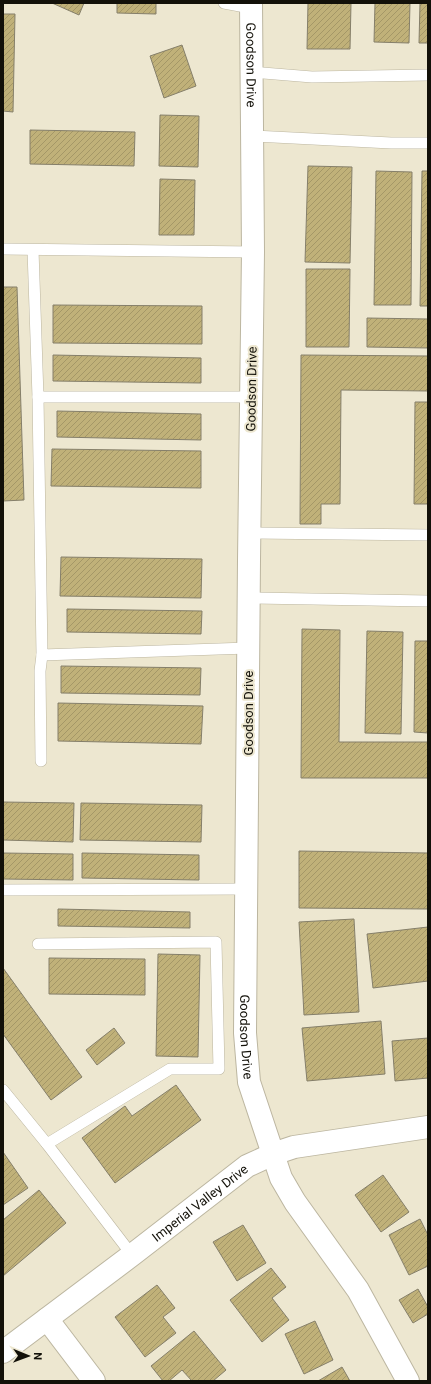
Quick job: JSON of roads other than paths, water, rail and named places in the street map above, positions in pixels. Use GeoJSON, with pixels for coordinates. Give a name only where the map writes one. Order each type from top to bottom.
{"type":"FeatureCollection","features":[{"type":"Feature","properties":{"kind":"street","name":"Goodson Drive"},"geometry":{"type":"LineString","coordinates":[[251,6],[253,252],[248,598],[246,1033],[249,1082],[281,1178],[295,1202],[358,1290],[408,1381]]}},
{"type":"Feature","properties":{"kind":"street","name":"Imperial Valley Drive"},"geometry":{"type":"LineString","coordinates":[[3,1352],[132,1256],[247,1166],[273,1154],[294,1147],[428,1127]]}},
{"type":"Feature","properties":{"kind":"street"},"geometry":{"type":"LineString","coordinates":[[47,1319],[94,1381]]}},
{"type":"Feature","properties":{"kind":"lane"},"geometry":{"type":"LineString","coordinates":[[224,3],[251,6]]}},
{"type":"Feature","properties":{"kind":"lane"},"geometry":{"type":"LineString","coordinates":[[251,72],[312,77],[428,75]]}},
{"type":"Feature","properties":{"kind":"lane"},"geometry":{"type":"LineString","coordinates":[[252,136],[391,143],[428,143]]}},
{"type":"Feature","properties":{"kind":"lane"},"geometry":{"type":"LineString","coordinates":[[3,249],[253,252]]}},
{"type":"Feature","properties":{"kind":"lane"},"geometry":{"type":"LineString","coordinates":[[33,250],[38,397],[42,655],[40,671],[41,761]]}},
{"type":"Feature","properties":{"kind":"lane"},"geometry":{"type":"LineString","coordinates":[[38,397],[251,397]]}},
{"type":"Feature","properties":{"kind":"lane"},"geometry":{"type":"LineString","coordinates":[[249,533],[428,535]]}},
{"type":"Feature","properties":{"kind":"lane"},"geometry":{"type":"LineString","coordinates":[[248,598],[428,601]]}},
{"type":"Feature","properties":{"kind":"lane"},"geometry":{"type":"LineString","coordinates":[[42,655],[248,648]]}},
{"type":"Feature","properties":{"kind":"lane"},"geometry":{"type":"LineString","coordinates":[[3,890],[247,890]]}},
{"type":"Feature","properties":{"kind":"lane"},"geometry":{"type":"LineString","coordinates":[[38,944],[216,942],[219,1069],[170,1069],[47,1144]]}},
{"type":"Feature","properties":{"kind":"lane"},"geometry":{"type":"LineString","coordinates":[[3,1090],[47,1144],[132,1256]]}}]}
